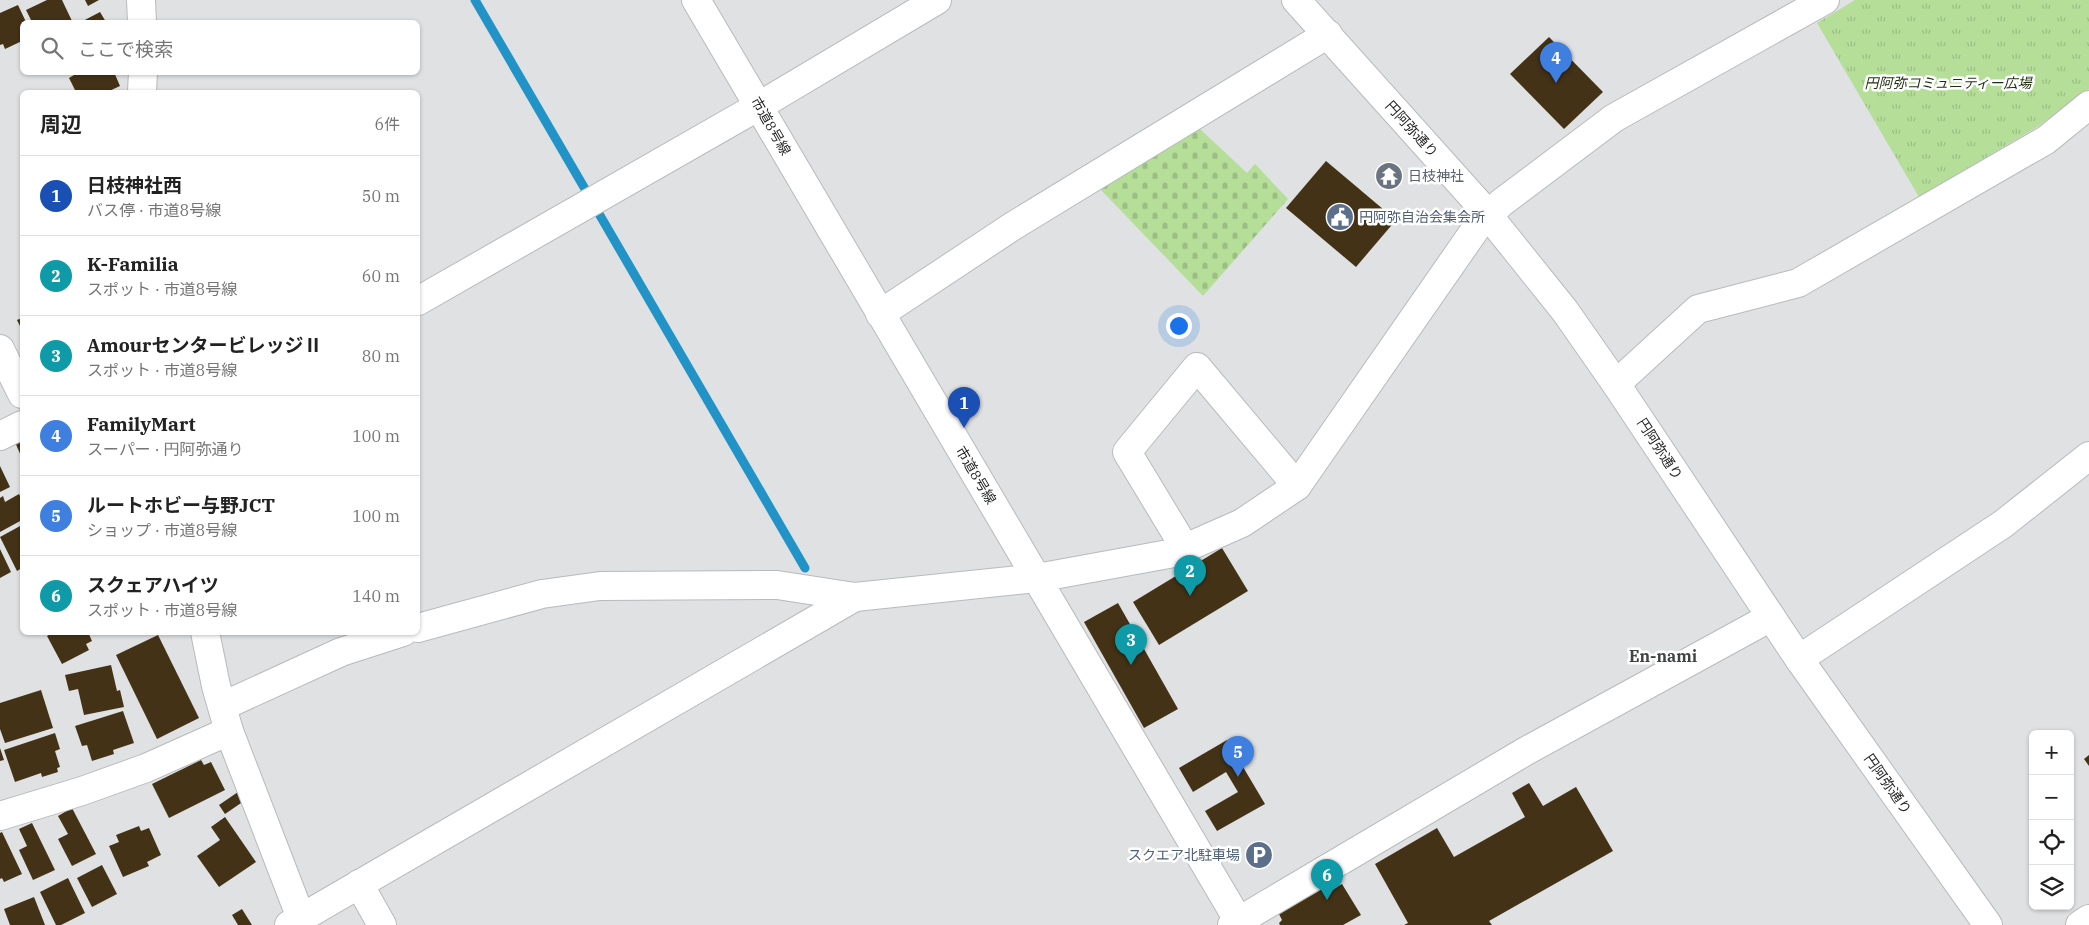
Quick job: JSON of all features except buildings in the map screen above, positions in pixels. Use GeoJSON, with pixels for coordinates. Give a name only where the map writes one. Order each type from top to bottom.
{"type":"FeatureCollection","features":[{"type":"Feature","properties":{"kind":"street"},"geometry":{"type":"LineString","coordinates":[[141,0],[142,20]]}},
{"type":"Feature","properties":{"kind":"street","name":"市道8号線"},"geometry":{"type":"LineString","coordinates":[[696,0],[1037,578],[1237,924]]}},
{"type":"Feature","properties":{"kind":"street"},"geometry":{"type":"LineString","coordinates":[[420,300],[758,106],[937,0]]}},
{"type":"Feature","properties":{"kind":"street","name":"円阿弥通り"},"geometry":{"type":"LineString","coordinates":[[1296,0],[1488,215],[1565,310],[1799,659],[1988,925]]}},
{"type":"Feature","properties":{"kind":"street"},"geometry":{"type":"LineString","coordinates":[[420,627],[542,594],[600,586],[777,585],[855,596],[1037,578],[1174,553],[1242,523],[1297,486],[1477,227],[1501,203],[1614,118],[1825,0]]}},
{"type":"Feature","properties":{"kind":"street"},"geometry":{"type":"LineString","coordinates":[[880,314],[1013,226],[1328,34]]}},
{"type":"Feature","properties":{"kind":"street"},"geometry":{"type":"LineString","coordinates":[[142,90],[143,75]]}},
{"type":"Feature","properties":{"kind":"street"},"geometry":{"type":"LineString","coordinates":[[1616,384],[1698,310],[1798,283],[2046,140],[2089,105]]}},
{"type":"Feature","properties":{"kind":"street"},"geometry":{"type":"LineString","coordinates":[[0,349],[20,390]]}},
{"type":"Feature","properties":{"kind":"street"},"geometry":{"type":"LineString","coordinates":[[1185,548],[1127,452],[1197,367],[1297,486]]}},
{"type":"Feature","properties":{"kind":"street"},"geometry":{"type":"LineString","coordinates":[[0,436],[20,426]]}},
{"type":"Feature","properties":{"kind":"street"},"geometry":{"type":"LineString","coordinates":[[1799,659],[2003,524],[2089,456]]}},
{"type":"Feature","properties":{"kind":"street"},"geometry":{"type":"LineString","coordinates":[[205,635],[216,686],[226,718],[295,922],[855,596]]}},
{"type":"Feature","properties":{"kind":"street"},"geometry":{"type":"LineString","coordinates":[[1237,924],[1526,751],[1771,617]]}},
{"type":"Feature","properties":{"kind":"street"},"geometry":{"type":"LineString","coordinates":[[0,816],[82,791],[146,768],[226,718],[342,652],[394,635]]}},
{"type":"Feature","properties":{"kind":"street"},"geometry":{"type":"LineString","coordinates":[[359,884],[382,925]]}},
{"type":"Feature","properties":{"kind":"street"},"geometry":{"type":"LineString","coordinates":[[2080,925],[2089,919]]}},
{"type":"Feature","properties":{"kind":"green space","name":"円阿弥コミュニティー広場"},"geometry":{"type":"Polygon","coordinates":[[[1855,0],[2089,0],[2089,89],[2037,127],[1919,197],[1817,23],[1855,0]]]}},
{"type":"Feature","properties":{"kind":"green space"},"geometry":{"type":"Polygon","coordinates":[[[1200,129],[1247,173],[1255,164],[1288,199],[1203,296],[1100,189],[1200,129]]]}},
{"type":"Feature","properties":{"kind":"waterway"},"geometry":{"type":"LineString","coordinates":[[475,0],[585,189]]}},
{"type":"Feature","properties":{"kind":"waterway"},"geometry":{"type":"LineString","coordinates":[[598,212],[805,568]]}},
{"type":"Feature","properties":{"kind":"place","name":"FamilyMart"},"geometry":{"type":"Point","coordinates":[1556,83]}},
{"type":"Feature","properties":{"kind":"place","name":"日枝神社"},"geometry":{"type":"Point","coordinates":[1389,176]}},
{"type":"Feature","properties":{"kind":"place","name":"円阿弥自治会集会所"},"geometry":{"type":"Point","coordinates":[1340,217]}},
{"type":"Feature","properties":{"kind":"place","name":"日枝神社西"},"geometry":{"type":"Point","coordinates":[964,428]}},
{"type":"Feature","properties":{"kind":"place","name":"K-Familia"},"geometry":{"type":"Point","coordinates":[1190,596]}},
{"type":"Feature","properties":{"kind":"place","name":"AmourセンタービレッジⅡ"},"geometry":{"type":"Point","coordinates":[1131,665]}},
{"type":"Feature","properties":{"kind":"place","name":"ルートホビー与野JCT"},"geometry":{"type":"Point","coordinates":[1238,777]}},
{"type":"Feature","properties":{"kind":"place","name":"スクエア北駐車場"},"geometry":{"type":"Point","coordinates":[1259,855]}},
{"type":"Feature","properties":{"kind":"place","name":"スクェアハイツ"},"geometry":{"type":"Point","coordinates":[1327,900]}},
{"type":"Feature","properties":{"kind":"district","name":"En-nami"},"geometry":{"type":"Point","coordinates":[1663,656]}}]}
